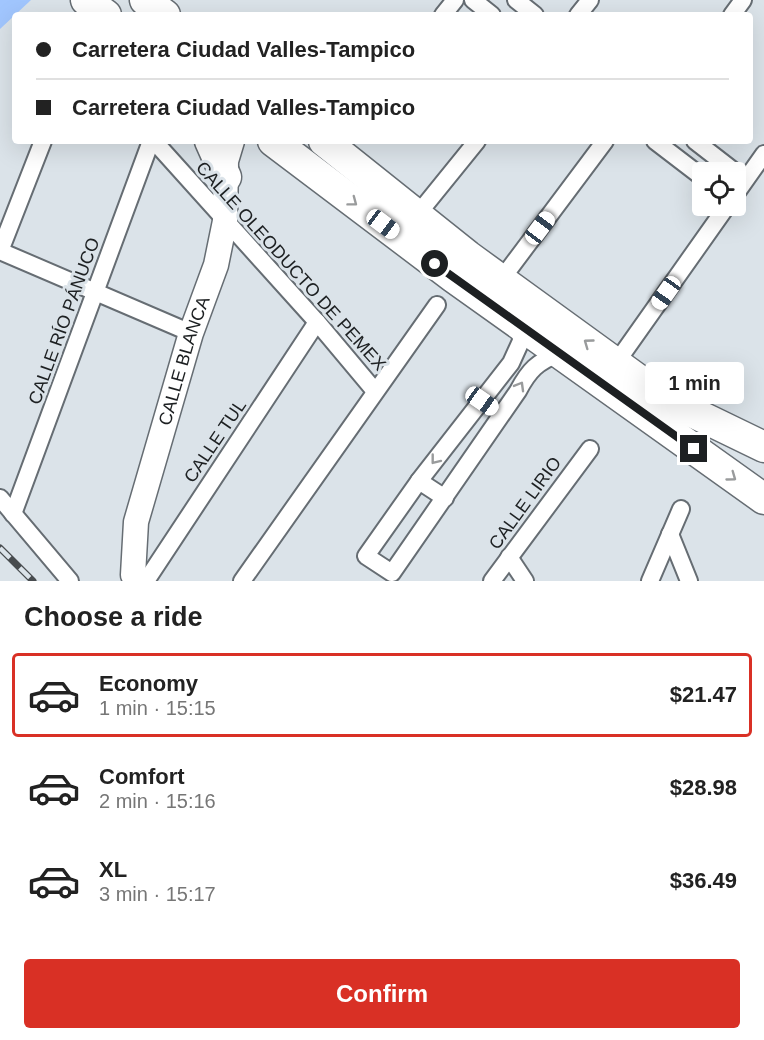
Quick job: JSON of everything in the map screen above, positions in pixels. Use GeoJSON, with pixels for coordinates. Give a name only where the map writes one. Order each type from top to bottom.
{"type":"FeatureCollection","features":[{"type":"Feature","properties":{"kind":"highway"},"geometry":{"type":"LineString","coordinates":[[86,0],[102,12]]}},
{"type":"Feature","properties":{"kind":"highway"},"geometry":{"type":"LineString","coordinates":[[145,0],[161,12]]}},
{"type":"Feature","properties":{"kind":"highway"},"geometry":{"type":"LineString","coordinates":[[211,144],[226,177]]}},
{"type":"Feature","properties":{"kind":"highway"},"geometry":{"type":"LineString","coordinates":[[277,144],[315,172],[501,280],[665,399],[760,446]]}},
{"type":"Feature","properties":{"kind":"highway"},"geometry":{"type":"LineString","coordinates":[[333,144],[409,226],[520,325],[764,500]]}},
{"type":"Feature","properties":{"kind":"main road","name":"CALLE BLANCA"},"geometry":{"type":"LineString","coordinates":[[136,581],[133,575],[136,522],[191,333],[216,265],[225,221],[225,161],[231,144]]}},
{"type":"Feature","properties":{"kind":"street"},"geometry":{"type":"LineString","coordinates":[[445,12],[455,0]]}},
{"type":"Feature","properties":{"kind":"street"},"geometry":{"type":"LineString","coordinates":[[473,0],[488,12]]}},
{"type":"Feature","properties":{"kind":"street"},"geometry":{"type":"LineString","coordinates":[[516,0],[531,12]]}},
{"type":"Feature","properties":{"kind":"street"},"geometry":{"type":"LineString","coordinates":[[580,12],[590,0]]}},
{"type":"Feature","properties":{"kind":"street"},"geometry":{"type":"LineString","coordinates":[[42,144],[0,251],[191,333]]}},
{"type":"Feature","properties":{"kind":"street","name":"CALLE RÍO PÁNUCO"},"geometry":{"type":"LineString","coordinates":[[13,514],[151,144]]}},
{"type":"Feature","properties":{"kind":"street","name":"CALLE OLEODUCTO DE PEMEX"},"geometry":{"type":"LineString","coordinates":[[155,144],[317,322],[374,390]]}},
{"type":"Feature","properties":{"kind":"street"},"geometry":{"type":"LineString","coordinates":[[315,172],[331,144]]}},
{"type":"Feature","properties":{"kind":"street"},"geometry":{"type":"LineString","coordinates":[[409,226],[475,144]]}},
{"type":"Feature","properties":{"kind":"street"},"geometry":{"type":"LineString","coordinates":[[501,280],[603,144]]}},
{"type":"Feature","properties":{"kind":"street"},"geometry":{"type":"LineString","coordinates":[[659,144],[692,169]]}},
{"type":"Feature","properties":{"kind":"street"},"geometry":{"type":"LineString","coordinates":[[699,144],[722,162]]}},
{"type":"Feature","properties":{"kind":"street"},"geometry":{"type":"LineString","coordinates":[[746,169],[764,154]]}},
{"type":"Feature","properties":{"kind":"street"},"geometry":{"type":"LineString","coordinates":[[616,363],[721,216]]}},
{"type":"Feature","properties":{"kind":"street"},"geometry":{"type":"LineString","coordinates":[[242,581],[374,390],[437,305]]}},
{"type":"Feature","properties":{"kind":"street","name":"CALLE TUL"},"geometry":{"type":"LineString","coordinates":[[146,581],[317,322]]}},
{"type":"Feature","properties":{"kind":"street"},"geometry":{"type":"LineString","coordinates":[[520,325],[521,341],[518,352],[419,481],[366,556],[392,573],[535,363],[560,353]]}},
{"type":"Feature","properties":{"kind":"street"},"geometry":{"type":"LineString","coordinates":[[482,401],[501,415]]}},
{"type":"Feature","properties":{"kind":"street"},"geometry":{"type":"LineString","coordinates":[[457,433],[479,447]]}},
{"type":"Feature","properties":{"kind":"street","name":"CALLE LIRIO"},"geometry":{"type":"LineString","coordinates":[[492,581],[590,449]]}},
{"type":"Feature","properties":{"kind":"street"},"geometry":{"type":"LineString","coordinates":[[419,481],[445,498]]}},
{"type":"Feature","properties":{"kind":"street"},"geometry":{"type":"LineString","coordinates":[[0,498],[70,581]]}},
{"type":"Feature","properties":{"kind":"street"},"geometry":{"type":"LineString","coordinates":[[650,581],[681,509]]}},
{"type":"Feature","properties":{"kind":"street"},"geometry":{"type":"LineString","coordinates":[[670,534],[689,581]]}},
{"type":"Feature","properties":{"kind":"street"},"geometry":{"type":"LineString","coordinates":[[509,557],[525,581]]}},
{"type":"Feature","properties":{"kind":"water"},"geometry":{"type":"Polygon","coordinates":[[[0,0],[31,0],[18,12],[12,12],[12,18],[0,29],[0,0]]]}},
{"type":"Feature","properties":{"kind":"railway"},"geometry":{"type":"LineString","coordinates":[[0,548],[33,581]]}},
{"type":"Feature","properties":{"kind":"route"},"geometry":{"type":"LineString","coordinates":[[435,264],[694,449]]}}]}
